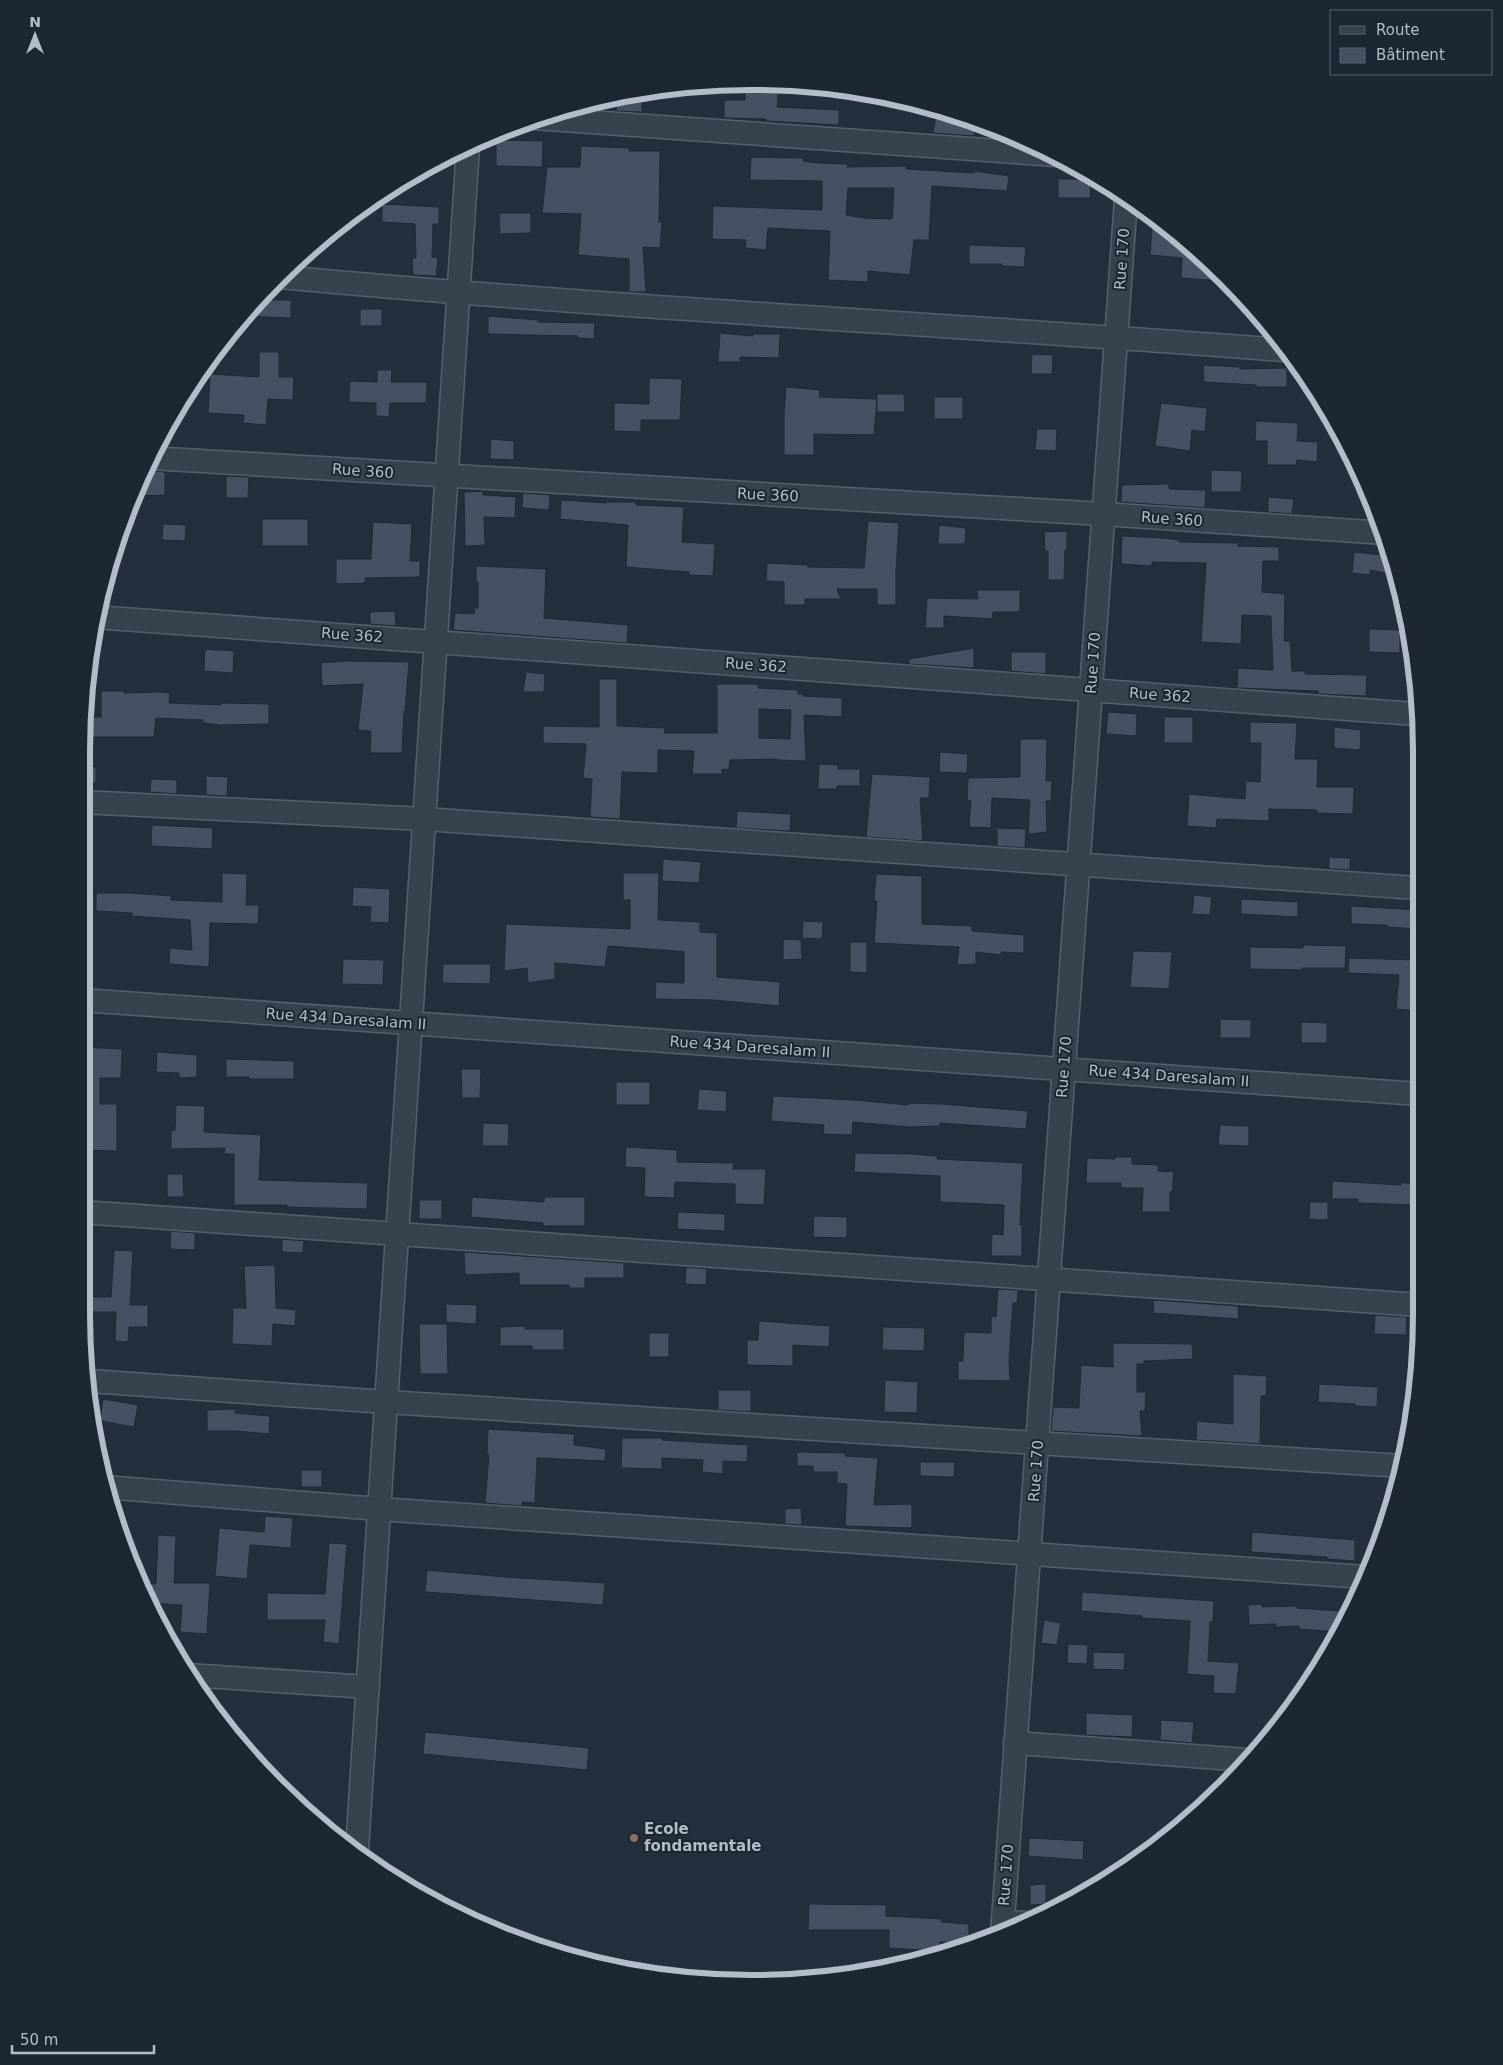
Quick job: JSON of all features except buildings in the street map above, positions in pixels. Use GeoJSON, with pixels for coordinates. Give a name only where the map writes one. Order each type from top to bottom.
{"type":"FeatureCollection","features":[{"type":"Feature","properties":{"kind":"street"},"geometry":{"type":"LineString","coordinates":[[557,120],[1034,153]]}},
{"type":"Feature","properties":{"kind":"street"},"geometry":{"type":"LineString","coordinates":[[357,1844],[468,154]]}},
{"type":"Feature","properties":{"kind":"street","name":"Rue 170"},"geometry":{"type":"LineString","coordinates":[[1003,1926],[1126,206]]}},
{"type":"Feature","properties":{"kind":"street"},"geometry":{"type":"LineString","coordinates":[[290,278],[459,294],[1116,337],[1276,350]]}},
{"type":"Feature","properties":{"kind":"street","name":"Rue 360"},"geometry":{"type":"LineString","coordinates":[[158,459],[1104,514],[1376,532]]}},
{"type":"Feature","properties":{"kind":"street","name":"Rue 362"},"geometry":{"type":"LineString","coordinates":[[104,618],[1412,714]]}},
{"type":"Feature","properties":{"kind":"street"},"geometry":{"type":"LineString","coordinates":[[90,802],[424,819],[1413,888]]}},
{"type":"Feature","properties":{"kind":"street","name":"Rue 434 Daresalam II"},"geometry":{"type":"LineString","coordinates":[[90,1001],[1413,1094]]}},
{"type":"Feature","properties":{"kind":"street"},"geometry":{"type":"LineString","coordinates":[[90,1213],[1413,1305]]}},
{"type":"Feature","properties":{"kind":"street"},"geometry":{"type":"LineString","coordinates":[[94,1381],[386,1402],[1395,1466]]}},
{"type":"Feature","properties":{"kind":"street"},"geometry":{"type":"LineString","coordinates":[[114,1487],[379,1508],[1359,1577]]}},
{"type":"Feature","properties":{"kind":"street"},"geometry":{"type":"LineString","coordinates":[[198,1676],[368,1687]]}},
{"type":"Feature","properties":{"kind":"street"},"geometry":{"type":"LineString","coordinates":[[1015,1743],[1240,1759]]}},
{"type":"Feature","properties":{"kind":"place","name":"Ecole fondamentale"},"geometry":{"type":"Point","coordinates":[634,1838]}}]}
